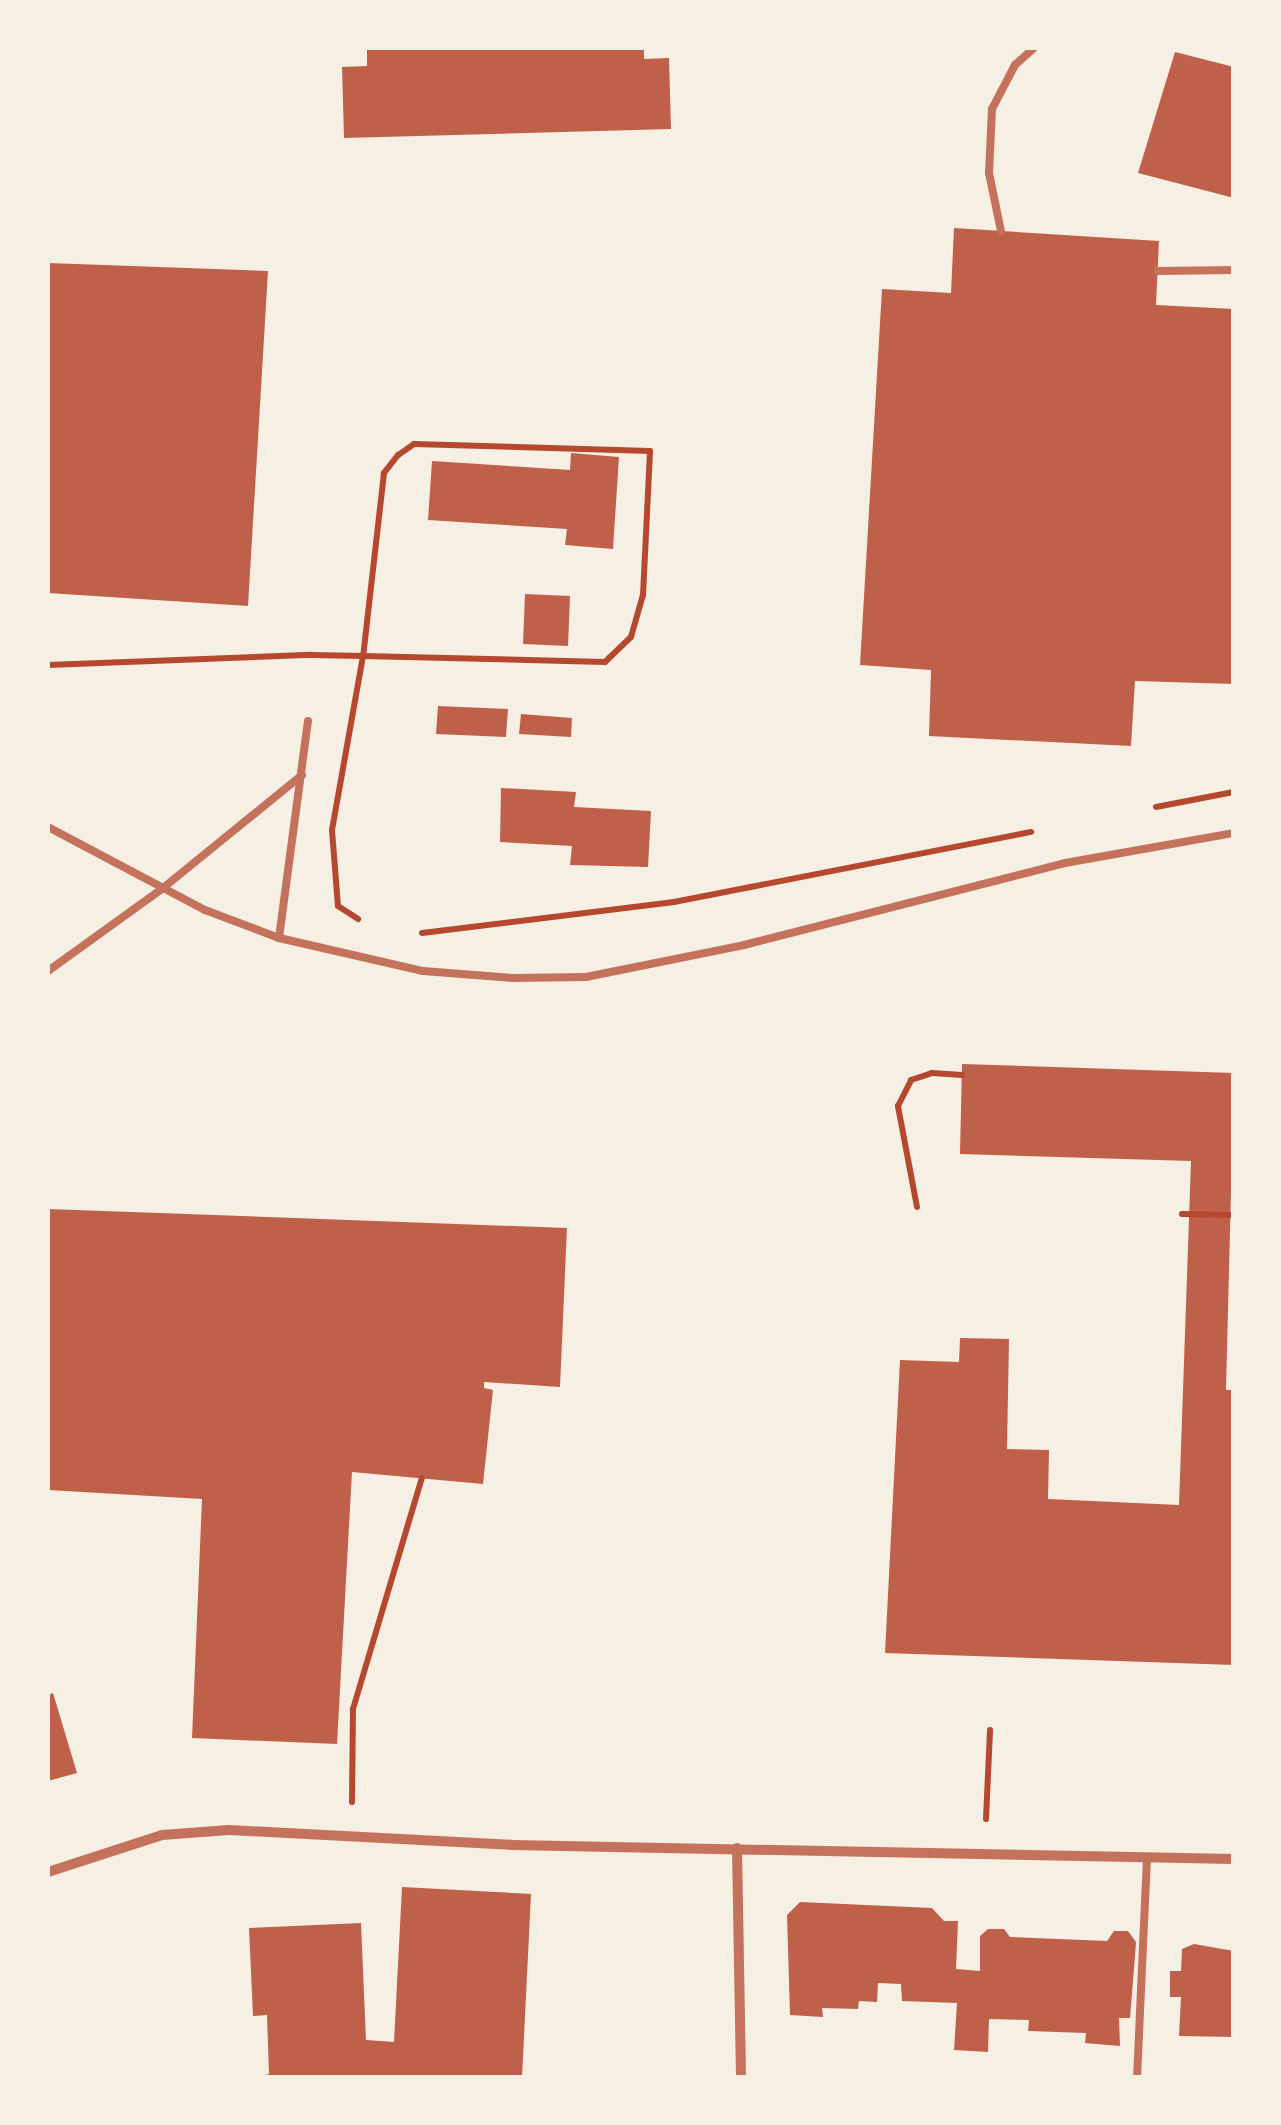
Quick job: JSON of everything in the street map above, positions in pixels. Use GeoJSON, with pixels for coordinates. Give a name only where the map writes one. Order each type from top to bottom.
{"type":"FeatureCollection","features":[{"type":"Feature","properties":{"kind":"street"},"geometry":{"type":"LineString","coordinates":[[48,1872],[162,1835],[229,1830],[737,1848],[1234,1859]]}},
{"type":"Feature","properties":{"kind":"street"},"geometry":{"type":"LineString","coordinates":[[737,1848],[741,2078]]}},
{"type":"Feature","properties":{"kind":"lane"},"geometry":{"type":"LineString","coordinates":[[1000,231],[989,172],[992,109],[1015,65],[1034,48]]}},
{"type":"Feature","properties":{"kind":"lane"},"geometry":{"type":"LineString","coordinates":[[1158,271],[1234,270]]}},
{"type":"Feature","properties":{"kind":"lane"},"geometry":{"type":"LineString","coordinates":[[279,938],[308,721]]}},
{"type":"Feature","properties":{"kind":"lane"},"geometry":{"type":"LineString","coordinates":[[48,971],[164,888],[302,775]]}},
{"type":"Feature","properties":{"kind":"lane"},"geometry":{"type":"LineString","coordinates":[[48,827],[164,888],[279,938],[423,971],[586,977],[744,945],[1065,863],[1234,833]]}},
{"type":"Feature","properties":{"kind":"lane"},"geometry":{"type":"LineString","coordinates":[[1138,2078],[1147,1858]]}},
{"type":"Feature","properties":{"kind":"path"},"geometry":{"type":"LineString","coordinates":[[48,665],[363,656],[605,662],[631,637],[643,595],[650,451],[414,444],[398,455],[384,473],[363,656],[332,830],[338,906],[370,927]]}},
{"type":"Feature","properties":{"kind":"path"},"geometry":{"type":"LineString","coordinates":[[1137,811],[1234,792]]}},
{"type":"Feature","properties":{"kind":"path"},"geometry":{"type":"LineString","coordinates":[[404,931],[421,933],[674,902],[1040,830]]}},
{"type":"Feature","properties":{"kind":"path"},"geometry":{"type":"LineString","coordinates":[[917,1207],[898,1106],[911,1080],[932,1073],[962,1076]]}},
{"type":"Feature","properties":{"kind":"path"},"geometry":{"type":"LineString","coordinates":[[1182,1214],[1234,1216]]}},
{"type":"Feature","properties":{"kind":"path"},"geometry":{"type":"LineString","coordinates":[[353,1836],[353,1709],[422,1478]]}},
{"type":"Feature","properties":{"kind":"path"},"geometry":{"type":"LineString","coordinates":[[984,1855],[990,1730]]}},
{"type":"Feature","properties":{"kind":"building"},"geometry":{"type":"Polygon","coordinates":[[[367,48],[644,48],[644,59],[669,58],[671,129],[344,138],[342,67],[367,66],[367,48]]]}},
{"type":"Feature","properties":{"kind":"building"},"geometry":{"type":"Polygon","coordinates":[[[1175,52],[1234,67],[1234,198],[1138,173],[1175,52]]]}},
{"type":"Feature","properties":{"kind":"building"},"geometry":{"type":"Polygon","coordinates":[[[954,228],[1159,241],[1156,305],[1234,309],[1234,684],[1135,681],[1131,746],[929,736],[931,670],[860,665],[882,289],[951,293],[954,228]]]}},
{"type":"Feature","properties":{"kind":"building"},"geometry":{"type":"Polygon","coordinates":[[[48,263],[268,271],[248,606],[48,593],[48,263]]]}},
{"type":"Feature","properties":{"kind":"building"},"geometry":{"type":"Polygon","coordinates":[[[571,453],[619,457],[613,549],[565,545],[567,529],[428,520],[432,461],[570,470],[571,453]]]}},
{"type":"Feature","properties":{"kind":"building"},"geometry":{"type":"Polygon","coordinates":[[[525,594],[570,596],[568,646],[523,644],[525,594]]]}},
{"type":"Feature","properties":{"kind":"building"},"geometry":{"type":"Polygon","coordinates":[[[438,706],[508,709],[506,737],[436,734],[438,706]]]}},
{"type":"Feature","properties":{"kind":"building"},"geometry":{"type":"Polygon","coordinates":[[[521,714],[572,718],[571,737],[519,734],[521,714]]]}},
{"type":"Feature","properties":{"kind":"building"},"geometry":{"type":"Polygon","coordinates":[[[501,788],[576,792],[574,807],[651,811],[648,867],[570,865],[572,846],[500,842],[501,788]]]}},
{"type":"Feature","properties":{"kind":"building"},"geometry":{"type":"Polygon","coordinates":[[[962,1064],[1234,1073],[1226,1390],[1234,1390],[1234,1665],[885,1653],[900,1360],[959,1362],[960,1338],[1009,1339],[1007,1449],[1049,1450],[1048,1499],[1179,1505],[1191,1161],[960,1154],[962,1064]]]}},
{"type":"Feature","properties":{"kind":"building"},"geometry":{"type":"Polygon","coordinates":[[[48,1209],[567,1228],[560,1387],[484,1382],[484,1388],[493,1390],[483,1484],[352,1472],[337,1744],[192,1738],[202,1499],[48,1490],[48,1209]]]}},
{"type":"Feature","properties":{"kind":"building"},"geometry":{"type":"Polygon","coordinates":[[[53,1693],[77,1773],[48,1781],[48,1695],[53,1693]]]}},
{"type":"Feature","properties":{"kind":"building"},"geometry":{"type":"Polygon","coordinates":[[[402,1887],[531,1894],[522,2078],[250,2078],[269,2074],[267,2015],[253,2016],[249,1928],[361,1923],[366,2040],[394,2042],[402,1887]]]}},
{"type":"Feature","properties":{"kind":"building"},"geometry":{"type":"Polygon","coordinates":[[[800,1902],[932,1908],[944,1921],[958,1921],[956,1969],[980,1971],[980,1936],[988,1929],[1004,1929],[1010,1937],[1107,1941],[1114,1931],[1128,1931],[1136,1942],[1130,2018],[1119,2018],[1120,2046],[1085,2043],[1086,2033],[1028,2031],[1029,2020],[989,2019],[988,2052],[954,2050],[957,2003],[902,2001],[901,1984],[878,1983],[877,2002],[859,2001],[858,2009],[822,2008],[823,2017],[790,2015],[787,1915],[800,1902]]]}},
{"type":"Feature","properties":{"kind":"building"},"geometry":{"type":"Polygon","coordinates":[[[1194,1944],[1234,1951],[1234,2037],[1179,2036],[1181,1997],[1170,1997],[1170,1971],[1181,1971],[1182,1949],[1194,1944]]]}}]}
